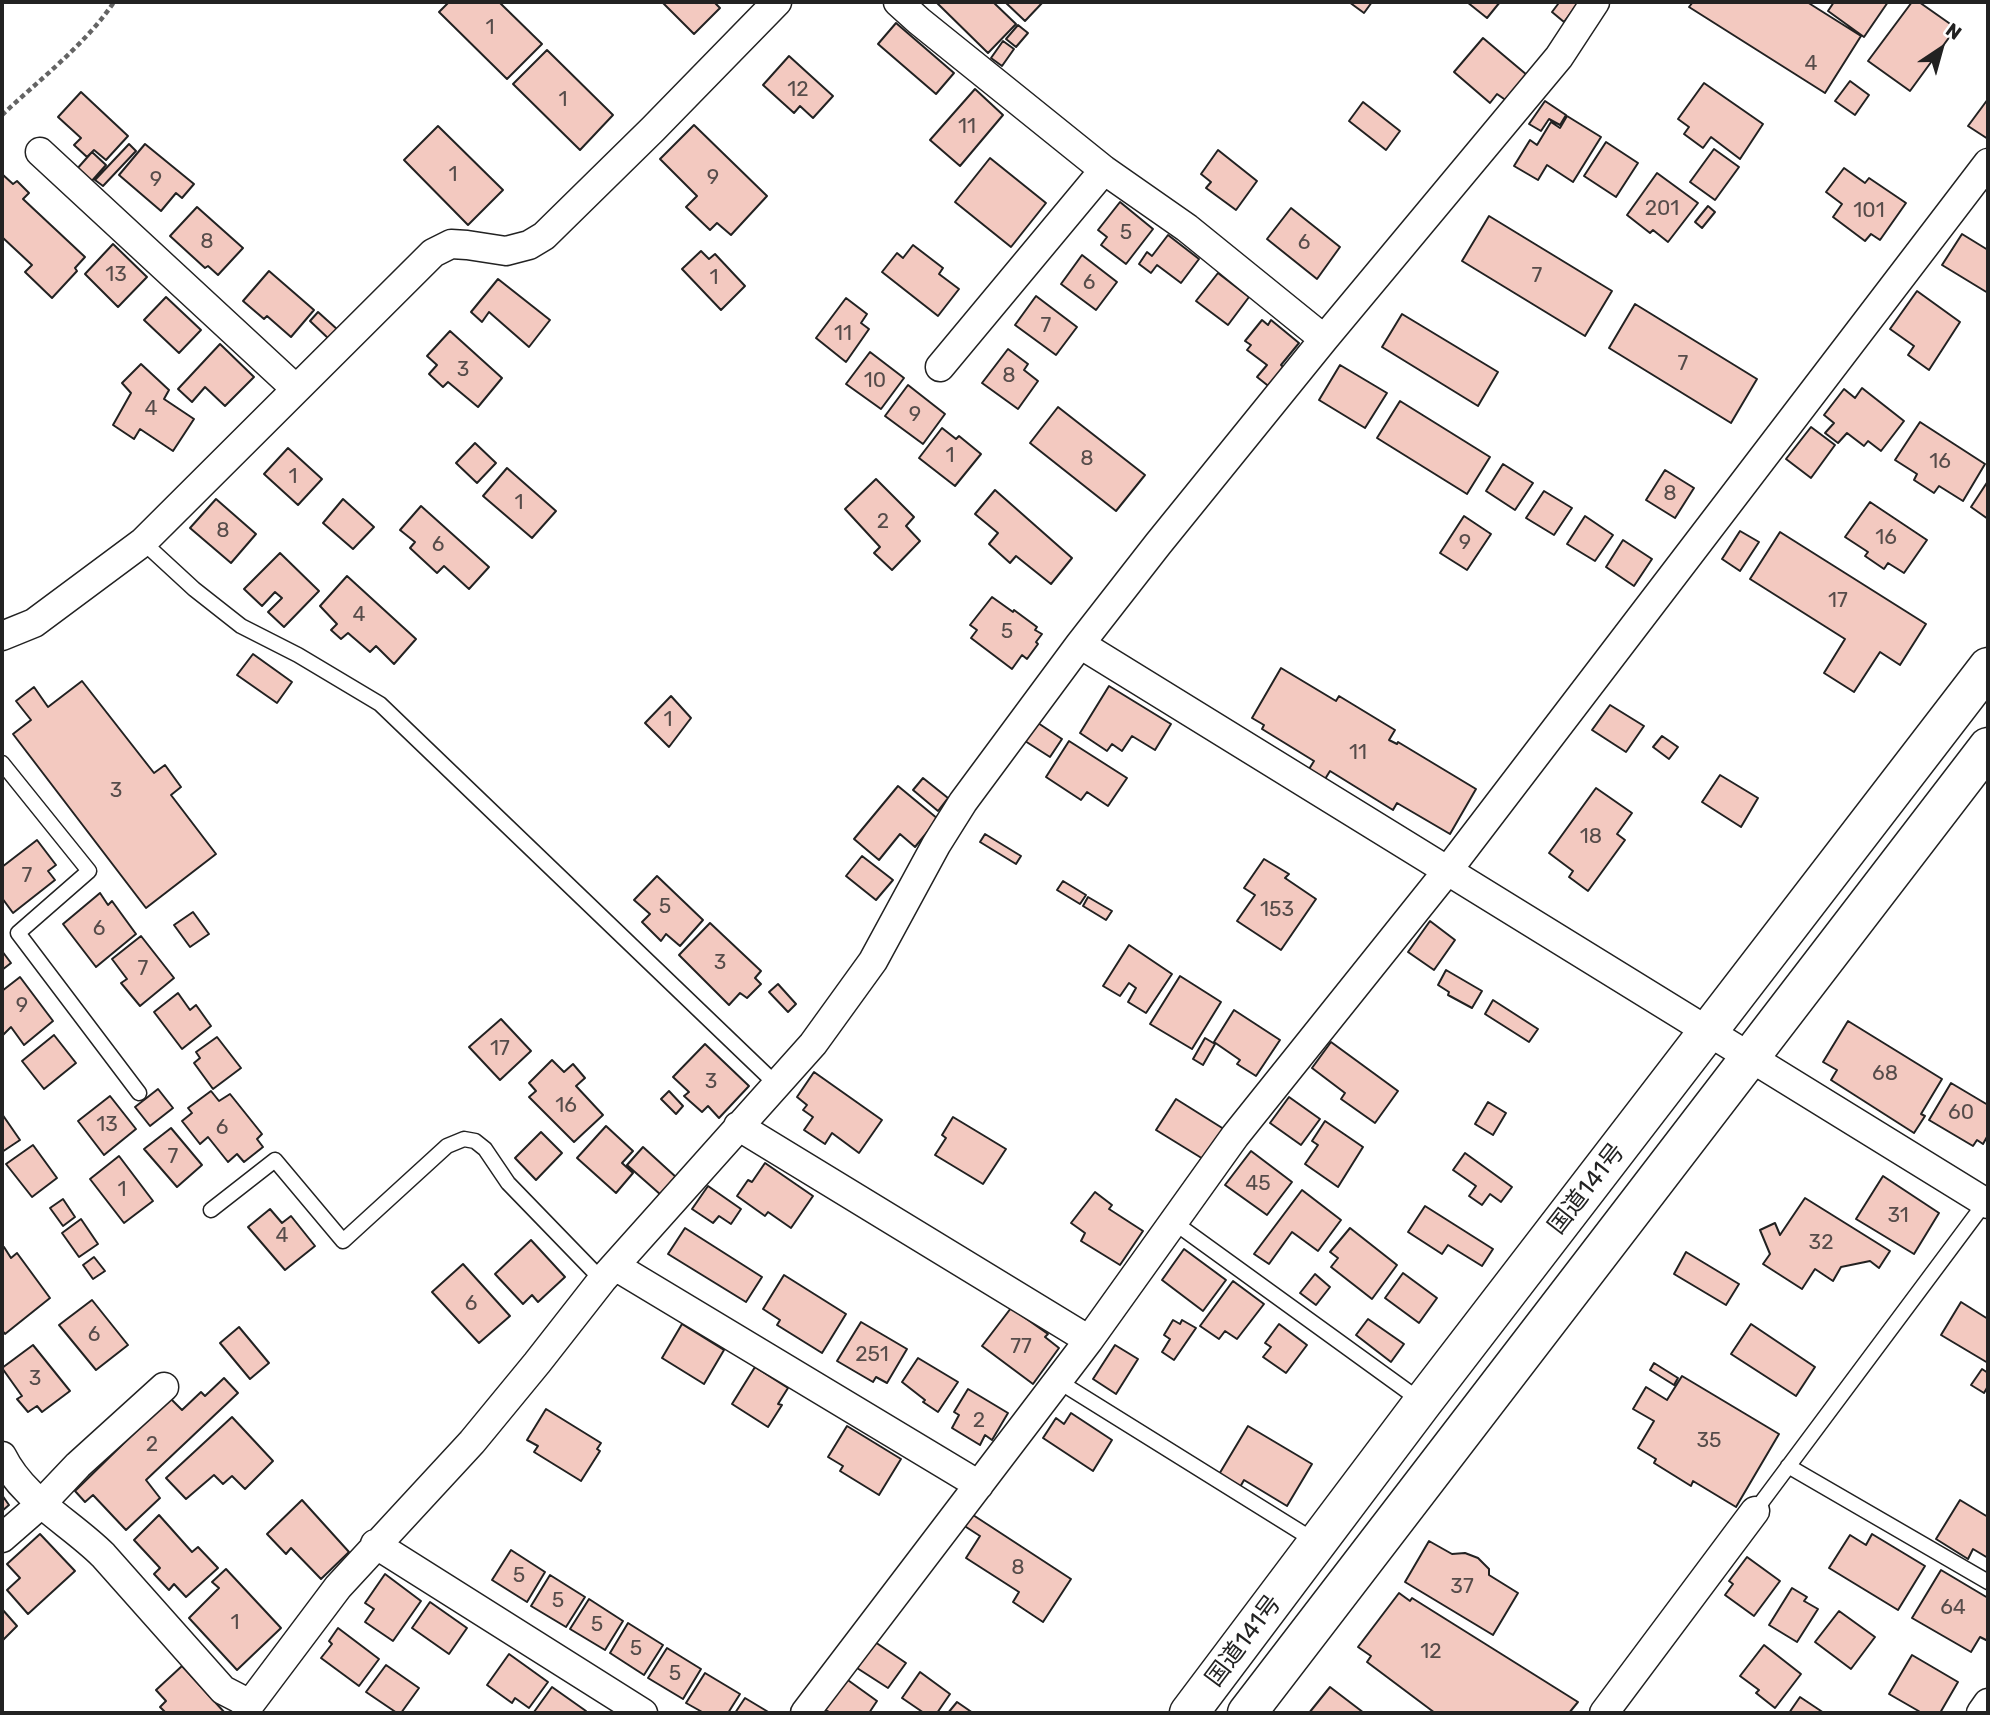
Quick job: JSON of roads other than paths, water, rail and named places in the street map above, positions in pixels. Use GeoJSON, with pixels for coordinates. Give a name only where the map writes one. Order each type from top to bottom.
{"type":"FeatureCollection","features":[{"type":"Feature","properties":{"kind":"highway","name":"国道141号"},"geometry":{"type":"LineString","coordinates":[[1189,1713],[1423,1402],[1988,667]]}},
{"type":"Feature","properties":{"kind":"highway","name":"国道141号"},"geometry":{"type":"LineString","coordinates":[[1247,1713],[1988,747]]}},
{"type":"Feature","properties":{"kind":"street"},"geometry":{"type":"LineString","coordinates":[[2,636],[33,623],[143,542],[433,253],[451,244],[506,251],[529,245],[544,236],[777,2]]}},
{"type":"Feature","properties":{"kind":"street"},"geometry":{"type":"LineString","coordinates":[[898,2],[929,30],[1104,170],[1187,228],[1324,339]]}},
{"type":"Feature","properties":{"kind":"street"},"geometry":{"type":"LineString","coordinates":[[2,1455],[25,1489],[86,1538],[223,1690],[248,1709],[338,1587],[472,1442],[608,1273],[813,1044],[873,961],[936,845],[963,802],[1080,644],[1324,339],[1559,57],[1595,2]]}},
{"type":"Feature","properties":{"kind":"street"},"geometry":{"type":"LineString","coordinates":[[40,152],[296,389]]}},
{"type":"Feature","properties":{"kind":"street"},"geometry":{"type":"LineString","coordinates":[[805,1713],[1089,1340],[1235,1136],[1448,870],[1988,163]]}},
{"type":"Feature","properties":{"kind":"street"},"geometry":{"type":"LineString","coordinates":[[940,367],[1104,170]]}},
{"type":"Feature","properties":{"kind":"street"},"geometry":{"type":"LineString","coordinates":[[1080,644],[1987,1202]]}},
{"type":"Feature","properties":{"kind":"street"},"geometry":{"type":"LineString","coordinates":[[738,1126],[1089,1340]]}},
{"type":"Feature","properties":{"kind":"street"},"geometry":{"type":"LineString","coordinates":[[608,1273],[979,1485]]}},
{"type":"Feature","properties":{"kind":"street"},"geometry":{"type":"LineString","coordinates":[[2,1538],[164,1387]]}},
{"type":"Feature","properties":{"kind":"street"},"geometry":{"type":"LineString","coordinates":[[1604,1713],[1755,1511]]}},
{"type":"Feature","properties":{"kind":"street"},"geometry":{"type":"LineString","coordinates":[[375,1544],[643,1713]]}},
{"type":"Feature","properties":{"kind":"street"},"geometry":{"type":"LineString","coordinates":[[1981,1713],[1988,1703]]}},
{"type":"Feature","properties":{"kind":"lane"},"geometry":{"type":"LineString","coordinates":[[143,542],[194,589],[241,626],[299,655],[380,704],[777,1085]]}},
{"type":"Feature","properties":{"kind":"lane"},"geometry":{"type":"LineString","coordinates":[[2,763],[89,871],[18,933],[139,1093]]}},
{"type":"Feature","properties":{"kind":"lane"},"geometry":{"type":"LineString","coordinates":[[211,1210],[275,1160],[343,1241],[447,1146],[464,1139],[475,1141],[485,1149],[508,1183],[608,1273]]}},
{"type":"Feature","properties":{"kind":"lane"},"geometry":{"type":"LineString","coordinates":[[1755,1511],[1987,1202]]}},
{"type":"Feature","properties":{"kind":"lane"},"geometry":{"type":"LineString","coordinates":[[1175,1223],[1423,1402]]}},
{"type":"Feature","properties":{"kind":"lane"},"geometry":{"type":"LineString","coordinates":[[1058,1381],[1318,1543]]}},
{"type":"Feature","properties":{"kind":"lane"},"geometry":{"type":"LineString","coordinates":[[1788,1466],[1988,1582]]}}]}
